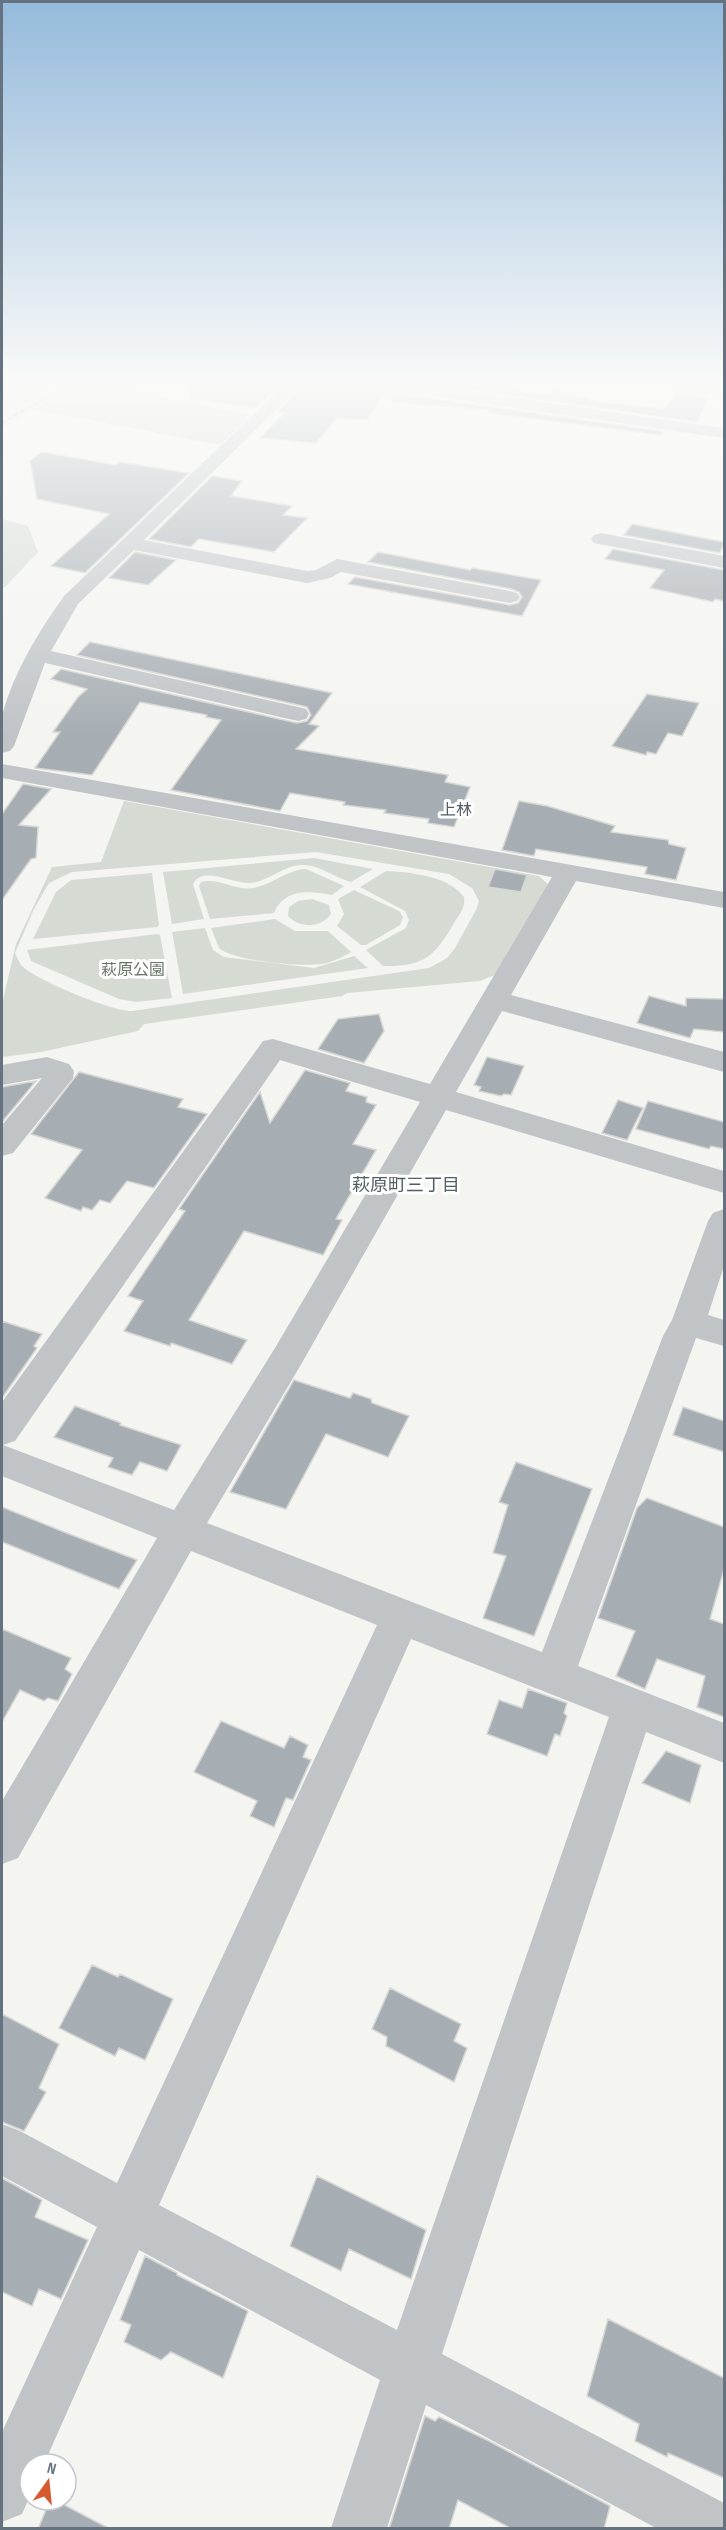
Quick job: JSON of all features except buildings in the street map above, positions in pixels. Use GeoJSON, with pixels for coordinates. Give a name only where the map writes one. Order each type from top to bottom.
{"type":"FeatureCollection","features":[{"type":"Feature","properties":{"kind":"street"},"geometry":{"type":"LineString","coordinates":[[2,746],[8,711],[54,623],[71,600],[174,500]]}},
{"type":"Feature","properties":{"kind":"street"},"geometry":{"type":"LineString","coordinates":[[601,539],[724,562]]}},
{"type":"Feature","properties":{"kind":"street"},"geometry":{"type":"LineString","coordinates":[[130,543],[307,577],[319,576],[329,572],[337,565],[510,597]]}},
{"type":"Feature","properties":{"kind":"street"},"geometry":{"type":"LineString","coordinates":[[39,655],[298,714]]}},
{"type":"Feature","properties":{"kind":"street"},"geometry":{"type":"LineString","coordinates":[[2,771],[724,900]]}},
{"type":"Feature","properties":{"kind":"street"},"geometry":{"type":"LineString","coordinates":[[2,1842],[182,1531],[287,1358],[568,872]]}},
{"type":"Feature","properties":{"kind":"street"},"geometry":{"type":"LineString","coordinates":[[495,1000],[724,1062]]}},
{"type":"Feature","properties":{"kind":"street"},"geometry":{"type":"LineString","coordinates":[[2,1430],[273,1048],[724,1182]]}},
{"type":"Feature","properties":{"kind":"street"},"geometry":{"type":"LineString","coordinates":[[2,1075],[47,1067],[60,1071],[58,1078],[2,1145]]}},
{"type":"Feature","properties":{"kind":"street"},"geometry":{"type":"LineString","coordinates":[[554,1675],[626,1476],[680,1336],[688,1322],[724,1221]]}},
{"type":"Feature","properties":{"kind":"street"},"geometry":{"type":"LineString","coordinates":[[688,1322],[724,1333]]}},
{"type":"Feature","properties":{"kind":"street"},"geometry":{"type":"LineString","coordinates":[[2,1460],[724,1743]]}},
{"type":"Feature","properties":{"kind":"street"},"geometry":{"type":"LineString","coordinates":[[2,2494],[401,1616]]}},
{"type":"Feature","properties":{"kind":"street"},"geometry":{"type":"LineString","coordinates":[[359,2529],[411,2367],[633,1707]]}},
{"type":"Feature","properties":{"kind":"street"},"geometry":{"type":"LineString","coordinates":[[2,2149],[714,2529]]}},
{"type":"Feature","properties":{"kind":"green space"},"geometry":{"type":"Polygon","coordinates":[[[2,519],[28,526],[38,552],[5,587],[2,587],[2,519]]]}},
{"type":"Feature","properties":{"kind":"green space","name":"萩原公園"},"geometry":{"type":"Polygon","coordinates":[[[124,801],[539,876],[550,886],[497,974],[480,981],[347,993],[342,996],[144,1024],[138,1031],[41,1052],[2,1057],[2,1004],[16,944],[52,867],[101,862],[124,801]],[[316,852],[72,872],[49,883],[34,909],[15,953],[22,966],[58,987],[93,1001],[132,1011],[429,968],[447,958],[455,948],[479,901],[472,888],[449,874],[316,852]]]}},
{"type":"Feature","properties":{"kind":"green space","name":"萩原公園"},"geometry":{"type":"Polygon","coordinates":[[[314,858],[373,869],[351,882],[315,867],[303,865],[250,883],[204,876],[193,884],[204,919],[172,924],[163,872],[314,858]]]}},
{"type":"Feature","properties":{"kind":"green space"},"geometry":{"type":"Polygon","coordinates":[[[306,869],[344,886],[332,895],[306,892],[291,895],[284,899],[274,913],[210,919],[199,886],[201,882],[214,881],[240,888],[253,888],[292,872],[306,869]]]}},
{"type":"Feature","properties":{"kind":"green space"},"geometry":{"type":"Polygon","coordinates":[[[386,871],[428,876],[449,884],[464,897],[462,911],[441,944],[418,962],[383,966],[366,950],[406,928],[409,920],[405,911],[360,887],[386,871]]]}},
{"type":"Feature","properties":{"kind":"green space","name":"萩原公園"},"geometry":{"type":"Polygon","coordinates":[[[152,873],[159,925],[157,927],[33,939],[56,892],[71,880],[152,873]]]}},
{"type":"Feature","properties":{"kind":"green space"},"geometry":{"type":"Polygon","coordinates":[[[354,890],[399,911],[403,917],[400,925],[366,945],[361,945],[337,926],[344,914],[338,899],[354,890]]]}},
{"type":"Feature","properties":{"kind":"green space"},"geometry":{"type":"Polygon","coordinates":[[[312,899],[329,905],[331,914],[327,919],[316,924],[304,925],[288,916],[289,907],[298,901],[312,899]]]}},
{"type":"Feature","properties":{"kind":"green space"},"geometry":{"type":"Polygon","coordinates":[[[275,919],[295,931],[328,931],[351,952],[337,960],[311,965],[252,960],[227,953],[219,948],[211,928],[275,919]]]}},
{"type":"Feature","properties":{"kind":"green space","name":"萩原公園"},"geometry":{"type":"Polygon","coordinates":[[[205,928],[213,950],[224,957],[314,968],[354,956],[368,968],[183,994],[172,932],[205,928]]]}},
{"type":"Feature","properties":{"kind":"green space","name":"萩原公園"},"geometry":{"type":"Polygon","coordinates":[[[160,935],[172,998],[136,1002],[119,999],[31,961],[27,950],[160,935]]]}},
{"type":"Feature","properties":{"kind":"district","name":"上林"},"geometry":{"type":"Point","coordinates":[456,809]}},
{"type":"Feature","properties":{"kind":"district","name":"萩原町三丁目"},"geometry":{"type":"Point","coordinates":[406,1185]}}]}
